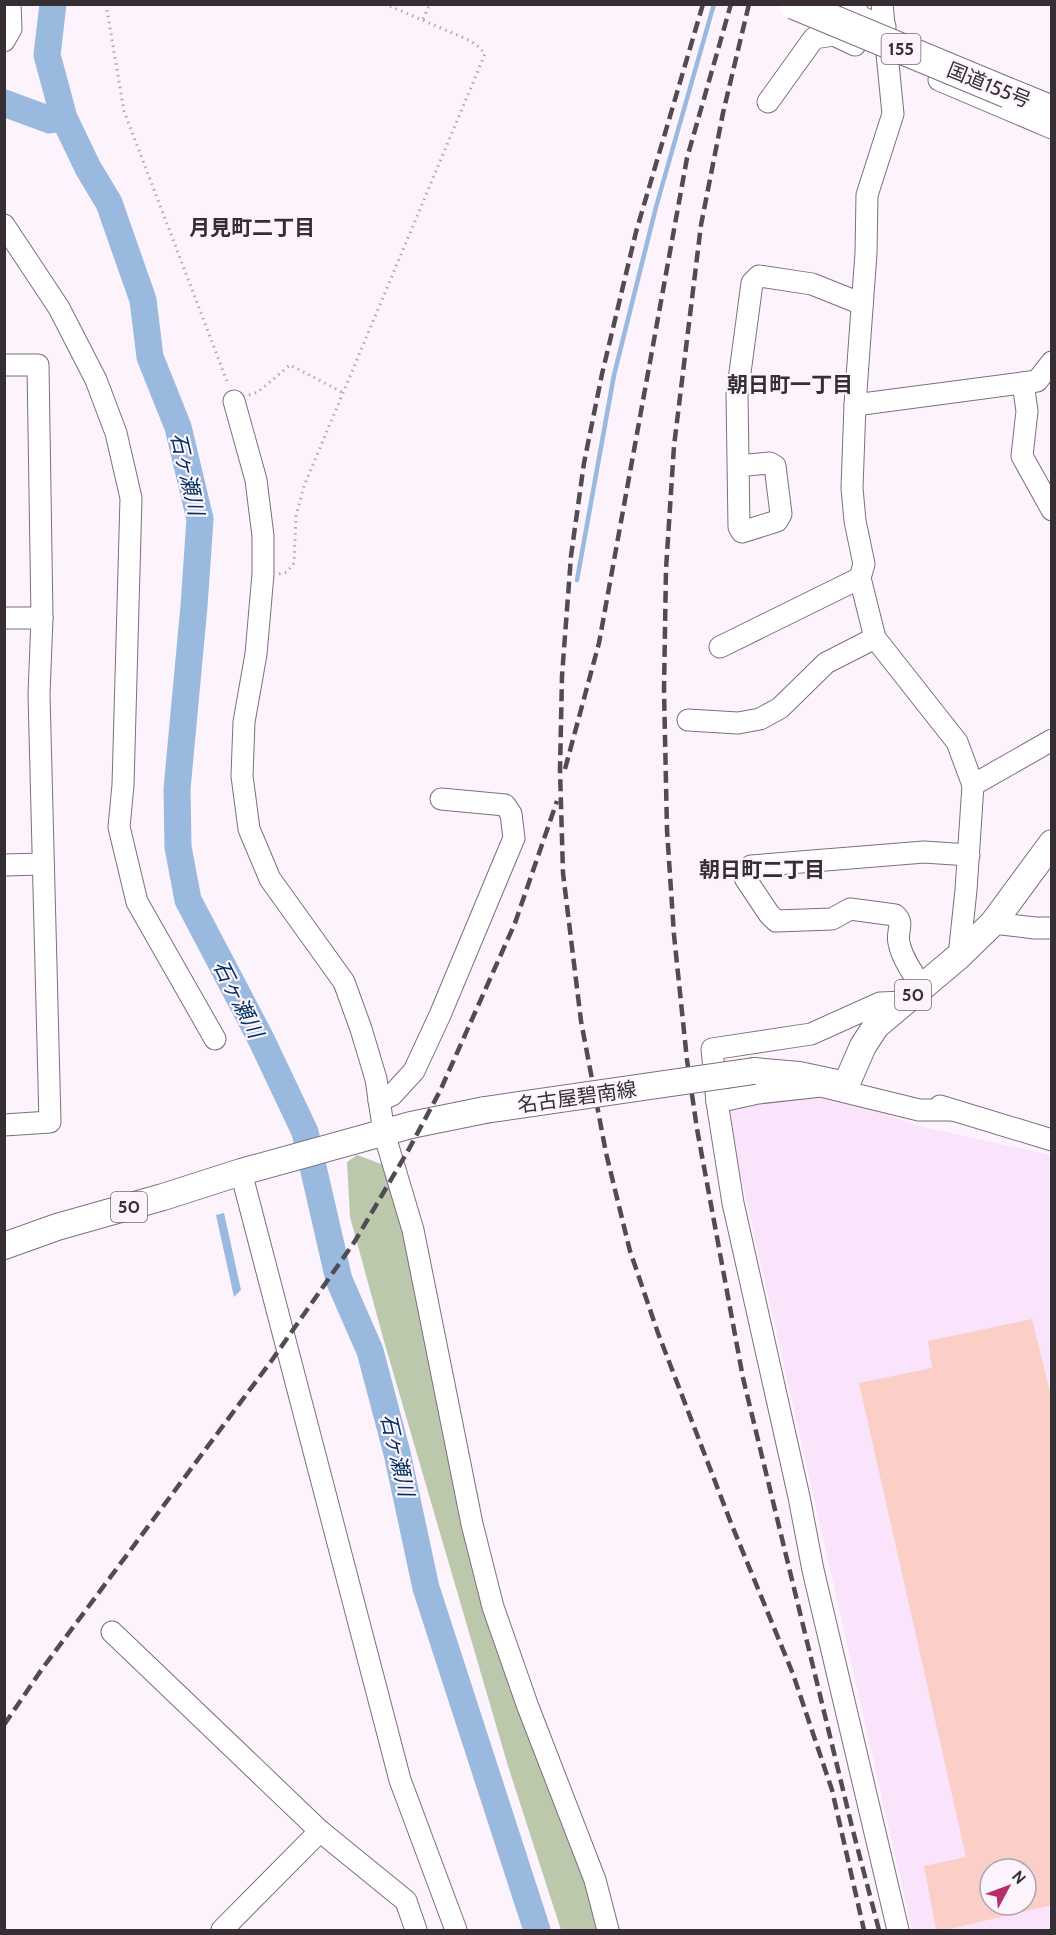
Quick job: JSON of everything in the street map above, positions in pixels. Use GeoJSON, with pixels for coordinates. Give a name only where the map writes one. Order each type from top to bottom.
{"type":"FeatureCollection","features":[{"type":"Feature","properties":{"kind":"highway","name":"国道155号"},"geometry":{"type":"LineString","coordinates":[[794,4],[1052,111]]}},
{"type":"Feature","properties":{"kind":"main road","name":"50"},"geometry":{"type":"LineString","coordinates":[[846,1085],[863,1046],[876,1026],[959,956],[993,923],[1052,843]]}},
{"type":"Feature","properties":{"kind":"main road","name":"名古屋碧南線"},"geometry":{"type":"LineString","coordinates":[[4,1246],[57,1227],[359,1139],[485,1110],[754,1071],[799,1075],[846,1085]]}},
{"type":"Feature","properties":{"kind":"street"},"geometry":{"type":"LineString","coordinates":[[4,41],[11,29],[10,4]]}},
{"type":"Feature","properties":{"kind":"street"},"geometry":{"type":"LineString","coordinates":[[852,4],[861,17],[1052,95]]}},
{"type":"Feature","properties":{"kind":"street"},"geometry":{"type":"LineString","coordinates":[[882,4],[893,114],[867,195],[866,253],[855,405],[852,488],[855,521],[864,564],[860,578],[875,638],[957,742],[973,784],[959,956]]}},
{"type":"Feature","properties":{"kind":"street"},"geometry":{"type":"LineString","coordinates":[[768,102],[814,38],[834,35],[1052,128]]}},
{"type":"Feature","properties":{"kind":"street"},"geometry":{"type":"LineString","coordinates":[[4,225],[59,308],[96,380],[116,432],[131,498],[123,785],[119,826],[136,902],[215,1039]]}},
{"type":"Feature","properties":{"kind":"street"},"geometry":{"type":"LineString","coordinates":[[738,466],[737,395],[752,283],[755,278],[759,276],[812,284],[862,303]]}},
{"type":"Feature","properties":{"kind":"street"},"geometry":{"type":"LineString","coordinates":[[855,405],[1037,381],[1052,362]]}},
{"type":"Feature","properties":{"kind":"street"},"geometry":{"type":"LineString","coordinates":[[4,365],[38,365],[42,618],[39,694],[50,1122],[4,1125]]}},
{"type":"Feature","properties":{"kind":"street"},"geometry":{"type":"LineString","coordinates":[[1023,382],[1027,411],[1022,456],[1052,510]]}},
{"type":"Feature","properties":{"kind":"street"},"geometry":{"type":"LineString","coordinates":[[234,400],[256,480],[262,536],[263,574],[256,654],[244,722],[242,776],[249,829],[270,879],[344,982],[376,1080],[384,1132],[413,1230],[472,1524],[493,1607],[528,1707],[595,1880],[608,1930]]}},
{"type":"Feature","properties":{"kind":"street"},"geometry":{"type":"LineString","coordinates":[[720,647],[860,578]]}},
{"type":"Feature","properties":{"kind":"street"},"geometry":{"type":"LineString","coordinates":[[4,618],[42,618]]}},
{"type":"Feature","properties":{"kind":"street"},"geometry":{"type":"LineString","coordinates":[[688,720],[738,723],[760,719],[780,708],[826,663],[875,638]]}},
{"type":"Feature","properties":{"kind":"street"},"geometry":{"type":"LineString","coordinates":[[973,784],[1052,740]]}},
{"type":"Feature","properties":{"kind":"street"},"geometry":{"type":"LineString","coordinates":[[380,1101],[392,1095],[414,1071],[440,1015],[514,838],[511,814],[505,805],[441,799]]}},
{"type":"Feature","properties":{"kind":"street"},"geometry":{"type":"LineString","coordinates":[[898,1930],[813,1570],[799,1497],[733,1203],[717,1102],[712,1049],[810,1034],[880,1003],[913,995],[910,969],[898,941],[899,918],[895,915],[850,909],[832,919],[776,921],[745,878],[745,873],[751,866],[924,852],[969,855]]}},
{"type":"Feature","properties":{"kind":"street"},"geometry":{"type":"LineString","coordinates":[[4,865],[43,864]]}},
{"type":"Feature","properties":{"kind":"street"},"geometry":{"type":"LineString","coordinates":[[993,923],[1052,928]]}},
{"type":"Feature","properties":{"kind":"street"},"geometry":{"type":"LineString","coordinates":[[846,1085],[872,1087],[1052,1140]]}},
{"type":"Feature","properties":{"kind":"street"},"geometry":{"type":"LineString","coordinates":[[717,1102],[821,1086],[919,1110],[952,1110]]}},
{"type":"Feature","properties":{"kind":"street"},"geometry":{"type":"LineString","coordinates":[[248,1171],[399,1780],[456,1930]]}},
{"type":"Feature","properties":{"kind":"street"},"geometry":{"type":"LineString","coordinates":[[112,1632],[320,1831],[406,1900],[416,1930]]}},
{"type":"Feature","properties":{"kind":"street"},"geometry":{"type":"LineString","coordinates":[[222,1930],[320,1831]]}},
{"type":"Feature","properties":{"kind":"path"},"geometry":{"type":"LineString","coordinates":[[106,4],[124,111],[234,400],[258,392],[290,365],[342,392]]}},
{"type":"Feature","properties":{"kind":"path"},"geometry":{"type":"LineString","coordinates":[[263,574],[274,575],[287,572],[294,563],[296,516],[304,486],[485,54],[479,46],[471,42],[385,4]]}},
{"type":"Feature","properties":{"kind":"path"},"geometry":{"type":"LineString","coordinates":[[423,20],[430,4]]}},
{"type":"Feature","properties":{"kind":"shaded area"},"geometry":{"type":"Polygon","coordinates":[[[820,1093],[923,1127],[1051,1155],[1051,1930],[912,1930],[726,1110],[820,1093]]]}},
{"type":"Feature","properties":{"kind":"green space"},"geometry":{"type":"Polygon","coordinates":[[[357,1155],[384,1165],[414,1265],[463,1517],[600,1930],[561,1930],[508,1766],[350,1217],[347,1162],[357,1155]]]}},
{"type":"Feature","properties":{"kind":"water"},"geometry":{"type":"Polygon","coordinates":[[[224,1213],[241,1290],[234,1297],[216,1215],[224,1213]]]}},
{"type":"Feature","properties":{"kind":"building"},"geometry":{"type":"Polygon","coordinates":[[[1032,1319],[1052,1400],[1052,1905],[1038,1908],[1038,1857],[978,1857],[978,1917],[1001,1917],[945,1930],[936,1930],[924,1866],[966,1857],[859,1383],[932,1368],[928,1341],[1032,1319]]]}},
{"type":"Feature","properties":{"kind":"waterway","name":"石ヶ瀬川"},"geometry":{"type":"LineString","coordinates":[[53,4],[47,55],[64,118],[88,168],[109,203],[143,300],[150,357],[178,427],[200,519],[177,789],[178,847],[188,900],[261,1039],[305,1132],[339,1280],[370,1351],[397,1453],[426,1588],[537,1930]]}},
{"type":"Feature","properties":{"kind":"waterway"},"geometry":{"type":"LineString","coordinates":[[577,580],[614,375],[656,207],[714,4]]}},
{"type":"Feature","properties":{"kind":"waterway","name":"石ヶ瀬川"},"geometry":{"type":"LineString","coordinates":[[4,103],[50,120],[64,118]]}},
{"type":"Feature","properties":{"kind":"railway"},"geometry":{"type":"LineString","coordinates":[[703,4],[636,232],[602,374],[584,463],[571,556],[562,676],[560,770],[563,873],[581,1021],[606,1153],[630,1251],[658,1333],[731,1523],[793,1674],[832,1790],[864,1930]]}},
{"type":"Feature","properties":{"kind":"railway"},"geometry":{"type":"LineString","coordinates":[[565,769],[599,643],[687,158],[731,4]]}},
{"type":"Feature","properties":{"kind":"railway"},"geometry":{"type":"LineString","coordinates":[[749,4],[723,113],[701,225],[674,446],[666,569],[664,690],[667,830],[674,935],[687,1060],[697,1129],[743,1378],[879,1930]]}},
{"type":"Feature","properties":{"kind":"railway"},"geometry":{"type":"LineString","coordinates":[[4,1725],[42,1669],[272,1360],[355,1241],[440,1091],[515,923],[557,801]]}},
{"type":"Feature","properties":{"kind":"district","name":"月見町二丁目"},"geometry":{"type":"Point","coordinates":[252,228]}},
{"type":"Feature","properties":{"kind":"district","name":"朝日町一丁目"},"geometry":{"type":"Point","coordinates":[790,385]}},
{"type":"Feature","properties":{"kind":"district","name":"朝日町二丁目"},"geometry":{"type":"Point","coordinates":[762,870]}}]}
